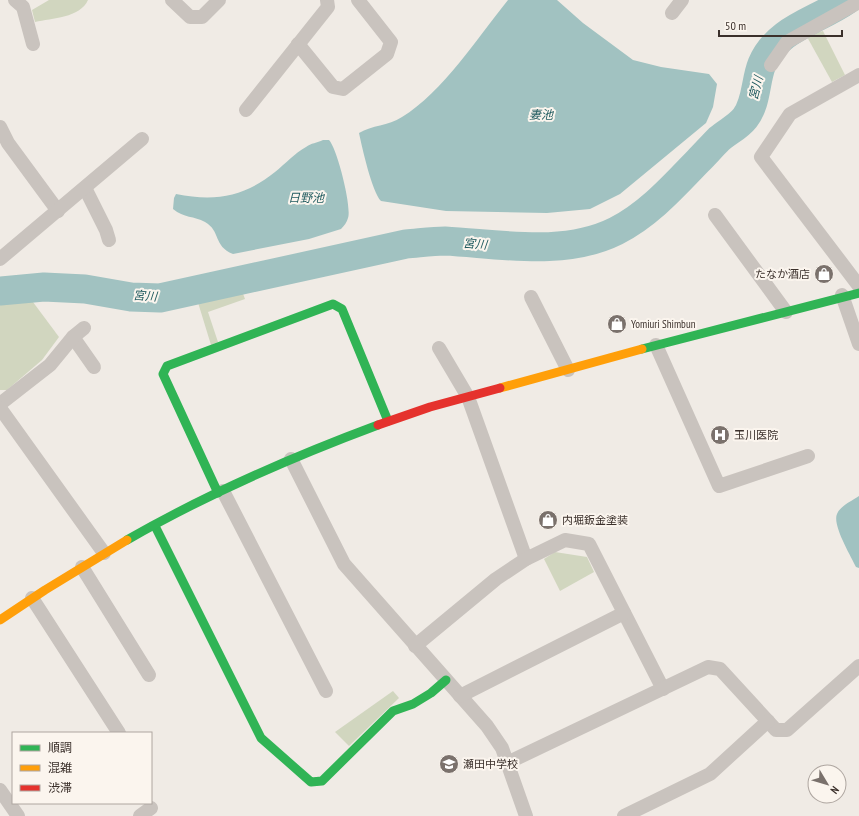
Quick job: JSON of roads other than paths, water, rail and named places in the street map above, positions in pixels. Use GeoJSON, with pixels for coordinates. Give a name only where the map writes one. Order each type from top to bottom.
{"type":"FeatureCollection","features":[{"type":"Feature","properties":{"kind":"street"},"geometry":{"type":"LineString","coordinates":[[15,0],[23,7],[33,44]]}},
{"type":"Feature","properties":{"kind":"street"},"geometry":{"type":"LineString","coordinates":[[172,0],[190,17],[202,17],[219,0]]}},
{"type":"Feature","properties":{"kind":"street"},"geometry":{"type":"LineString","coordinates":[[246,110],[328,7],[327,0]]}},
{"type":"Feature","properties":{"kind":"street"},"geometry":{"type":"LineString","coordinates":[[298,44],[332,87],[343,89],[387,54],[391,42],[358,0]]}},
{"type":"Feature","properties":{"kind":"street"},"geometry":{"type":"LineString","coordinates":[[672,13],[682,0]]}},
{"type":"Feature","properties":{"kind":"street"},"geometry":{"type":"LineString","coordinates":[[771,66],[787,42],[859,2]]}},
{"type":"Feature","properties":{"kind":"street"},"geometry":{"type":"LineString","coordinates":[[859,75],[790,114],[761,157],[859,286]]}},
{"type":"Feature","properties":{"kind":"street"},"geometry":{"type":"LineString","coordinates":[[0,127],[8,143],[58,211]]}},
{"type":"Feature","properties":{"kind":"street"},"geometry":{"type":"LineString","coordinates":[[0,259],[142,139]]}},
{"type":"Feature","properties":{"kind":"street"},"geometry":{"type":"LineString","coordinates":[[85,188],[106,230],[109,240]]}},
{"type":"Feature","properties":{"kind":"street"},"geometry":{"type":"LineString","coordinates":[[715,215],[786,312]]}},
{"type":"Feature","properties":{"kind":"street"},"geometry":{"type":"LineString","coordinates":[[0,618],[104,553],[220,492],[291,459],[388,421],[468,397],[656,345],[786,312],[842,296],[859,293]]}},
{"type":"Feature","properties":{"kind":"street"},"geometry":{"type":"LineString","coordinates":[[842,296],[859,344]]}},
{"type":"Feature","properties":{"kind":"street"},"geometry":{"type":"LineString","coordinates":[[531,297],[568,370]]}},
{"type":"Feature","properties":{"kind":"street"},"geometry":{"type":"LineString","coordinates":[[326,691],[220,492],[163,374],[167,366],[333,304],[342,309],[388,421]]}},
{"type":"Feature","properties":{"kind":"street"},"geometry":{"type":"LineString","coordinates":[[0,404],[50,365],[73,336],[84,328]]}},
{"type":"Feature","properties":{"kind":"street"},"geometry":{"type":"LineString","coordinates":[[73,336],[94,367]]}},
{"type":"Feature","properties":{"kind":"street"},"geometry":{"type":"LineString","coordinates":[[656,345],[719,486],[808,456]]}},
{"type":"Feature","properties":{"kind":"street"},"geometry":{"type":"LineString","coordinates":[[439,348],[468,397],[526,559]]}},
{"type":"Feature","properties":{"kind":"street"},"geometry":{"type":"LineString","coordinates":[[0,408],[104,553]]}},
{"type":"Feature","properties":{"kind":"street"},"geometry":{"type":"LineString","coordinates":[[291,459],[344,564],[487,726],[502,748],[526,816]]}},
{"type":"Feature","properties":{"kind":"street"},"geometry":{"type":"LineString","coordinates":[[155,526],[261,738],[311,782],[322,781],[393,711],[413,704],[431,694],[446,680]]}},
{"type":"Feature","properties":{"kind":"street"},"geometry":{"type":"LineString","coordinates":[[415,646],[496,579],[526,559],[565,540],[589,544],[663,689]]}},
{"type":"Feature","properties":{"kind":"street"},"geometry":{"type":"LineString","coordinates":[[82,567],[149,674]]}},
{"type":"Feature","properties":{"kind":"street"},"geometry":{"type":"LineString","coordinates":[[32,598],[118,732]]}},
{"type":"Feature","properties":{"kind":"street"},"geometry":{"type":"LineString","coordinates":[[460,696],[624,613]]}},
{"type":"Feature","properties":{"kind":"street"},"geometry":{"type":"LineString","coordinates":[[507,764],[708,667],[720,670],[776,730],[787,730],[859,666]]}},
{"type":"Feature","properties":{"kind":"street"},"geometry":{"type":"LineString","coordinates":[[624,816],[710,774],[768,721]]}},
{"type":"Feature","properties":{"kind":"street"},"geometry":{"type":"LineString","coordinates":[[0,790],[18,816]]}},
{"type":"Feature","properties":{"kind":"street"},"geometry":{"type":"LineString","coordinates":[[140,816],[151,808]]}},
{"type":"Feature","properties":{"kind":"water","name":"妻池"},"geometry":{"type":"Polygon","coordinates":[[[508,0],[557,0],[583,23],[633,60],[661,67],[709,74],[717,84],[713,107],[706,123],[620,194],[590,209],[547,213],[446,211],[381,201],[374,189],[359,133],[369,128],[397,120],[417,107],[459,63],[508,0]]]}},
{"type":"Feature","properties":{"kind":"water","name":"日野池"},"geometry":{"type":"Polygon","coordinates":[[[323,140],[329,140],[332,145],[340,165],[346,191],[349,212],[348,218],[341,229],[309,239],[233,254],[222,247],[213,230],[205,222],[181,214],[173,209],[176,194],[216,197],[240,192],[252,187],[275,172],[302,149],[323,140]]]}},
{"type":"Feature","properties":{"kind":"water"},"geometry":{"type":"Polygon","coordinates":[[[859,496],[859,568],[856,567],[839,533],[836,519],[839,511],[846,504],[859,496]]]}},
{"type":"Feature","properties":{"kind":"waterway","name":"宮川"},"geometry":{"type":"LineString","coordinates":[[0,291],[44,287],[85,289],[131,297],[160,298],[406,244],[445,241],[532,247],[575,244],[596,239],[616,231],[649,209],[670,190],[719,139],[736,127],[745,118],[752,106],[762,64],[777,42],[799,26],[847,0]]}},
{"type":"Feature","properties":{"kind":"place","name":"たなか酒店"},"geometry":{"type":"Point","coordinates":[824,274]}},
{"type":"Feature","properties":{"kind":"place","name":"Yomiuri Shimbun"},"geometry":{"type":"Point","coordinates":[617,324]}},
{"type":"Feature","properties":{"kind":"place","name":"玉川医院"},"geometry":{"type":"Point","coordinates":[720,435]}},
{"type":"Feature","properties":{"kind":"place","name":"内堀鈑金塗装"},"geometry":{"type":"Point","coordinates":[548,520]}},
{"type":"Feature","properties":{"kind":"place","name":"瀬田中学校"},"geometry":{"type":"Point","coordinates":[449,764]}}]}
